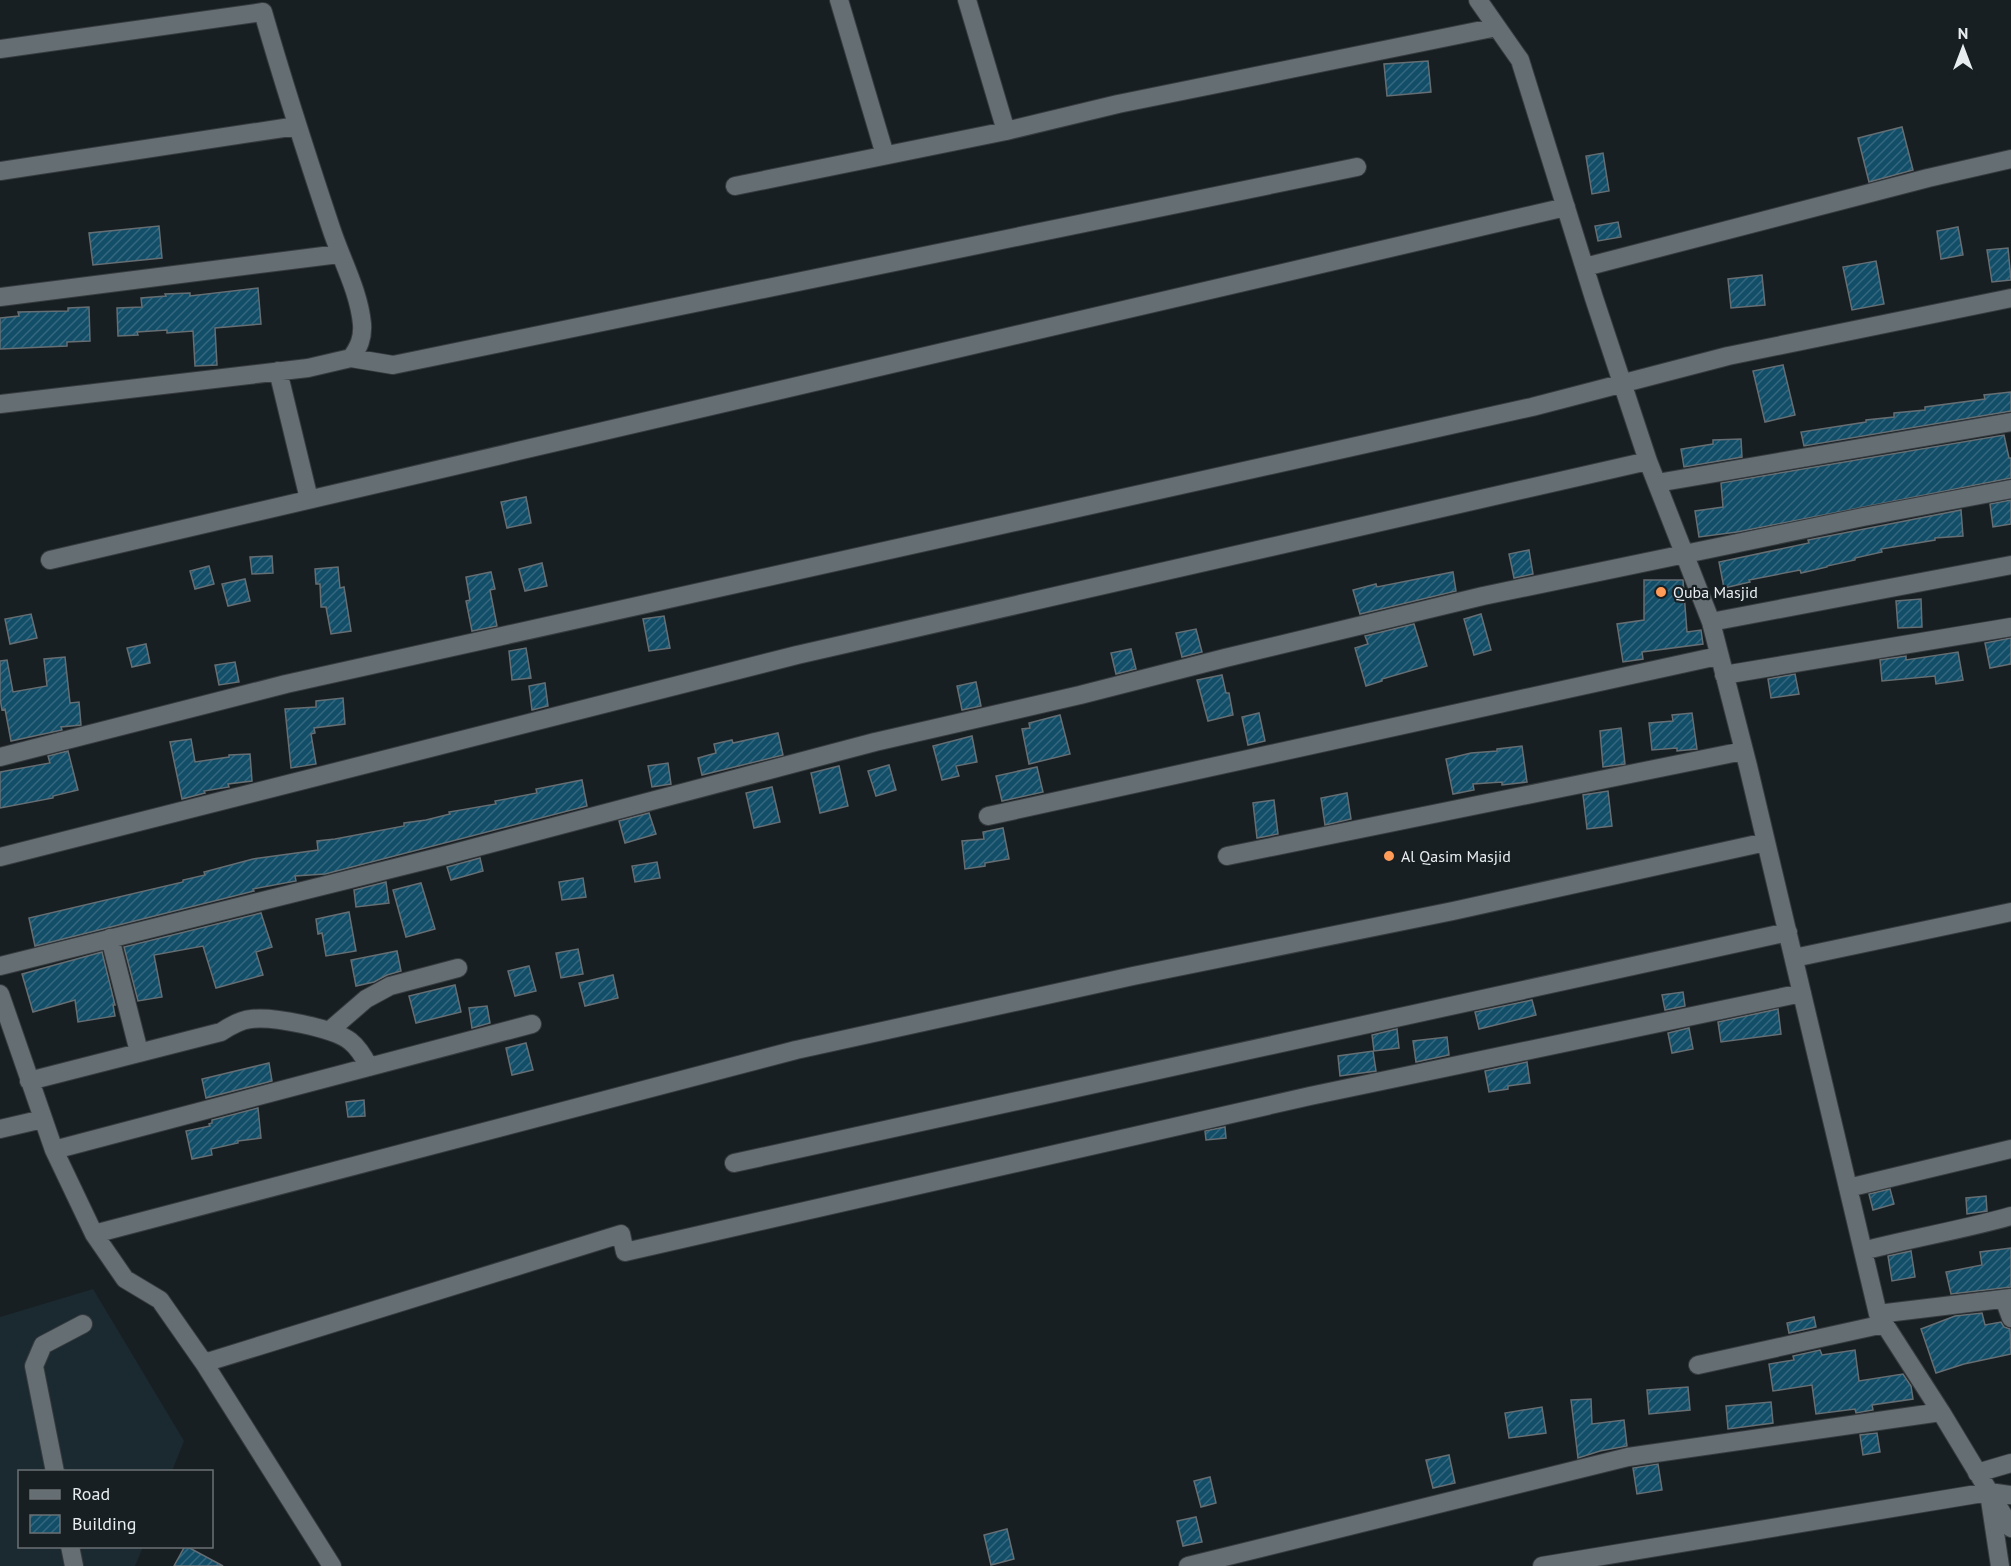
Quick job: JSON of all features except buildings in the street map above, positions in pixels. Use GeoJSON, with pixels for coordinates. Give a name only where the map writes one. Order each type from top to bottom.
{"type":"FeatureCollection","features":[{"type":"Feature","properties":{"kind":"street"},"geometry":{"type":"LineString","coordinates":[[839,0],[885,155]]}},
{"type":"Feature","properties":{"kind":"street"},"geometry":{"type":"LineString","coordinates":[[967,0],[1006,131]]}},
{"type":"Feature","properties":{"kind":"street"},"geometry":{"type":"LineString","coordinates":[[1478,0],[1520,60],[1648,461],[1711,621],[1881,1319],[1941,1412],[2011,1528]]}},
{"type":"Feature","properties":{"kind":"street"},"geometry":{"type":"LineString","coordinates":[[0,49],[263,12],[339,254],[355,291],[362,325],[360,345],[351,358]]}},
{"type":"Feature","properties":{"kind":"street"},"geometry":{"type":"LineString","coordinates":[[735,186],[1006,131],[1118,104],[1497,27]]}},
{"type":"Feature","properties":{"kind":"street"},"geometry":{"type":"LineString","coordinates":[[0,171],[297,126]]}},
{"type":"Feature","properties":{"kind":"street"},"geometry":{"type":"LineString","coordinates":[[1585,267],[2011,159]]}},
{"type":"Feature","properties":{"kind":"street"},"geometry":{"type":"LineString","coordinates":[[0,404],[308,368],[351,358],[393,365],[1357,167]]}},
{"type":"Feature","properties":{"kind":"street"},"geometry":{"type":"LineString","coordinates":[[50,560],[1566,207]]}},
{"type":"Feature","properties":{"kind":"street"},"geometry":{"type":"LineString","coordinates":[[0,297],[339,254]]}},
{"type":"Feature","properties":{"kind":"street"},"geometry":{"type":"LineString","coordinates":[[0,757],[286,684],[1532,407],[1728,356],[2011,298]]}},
{"type":"Feature","properties":{"kind":"street"},"geometry":{"type":"LineString","coordinates":[[278,371],[309,499]]}},
{"type":"Feature","properties":{"kind":"street"},"geometry":{"type":"LineString","coordinates":[[1657,483],[2011,422]]}},
{"type":"Feature","properties":{"kind":"street"},"geometry":{"type":"LineString","coordinates":[[0,857],[797,655],[1648,461]]}},
{"type":"Feature","properties":{"kind":"street"},"geometry":{"type":"LineString","coordinates":[[0,966],[443,855],[875,742],[1080,695],[1484,596],[1863,517],[2011,489]]}},
{"type":"Feature","properties":{"kind":"street"},"geometry":{"type":"LineString","coordinates":[[1711,621],[2011,565]]}},
{"type":"Feature","properties":{"kind":"street"},"geometry":{"type":"LineString","coordinates":[[1724,675],[2011,627]]}},
{"type":"Feature","properties":{"kind":"street"},"geometry":{"type":"LineString","coordinates":[[988,816],[1718,656]]}},
{"type":"Feature","properties":{"kind":"street"},"geometry":{"type":"LineString","coordinates":[[1227,855],[1743,751]]}},
{"type":"Feature","properties":{"kind":"street"},"geometry":{"type":"LineString","coordinates":[[94,1234],[796,1050],[1133,976],[1454,911],[1766,842]]}},
{"type":"Feature","properties":{"kind":"street"},"geometry":{"type":"LineString","coordinates":[[1794,958],[2011,912]]}},
{"type":"Feature","properties":{"kind":"street"},"geometry":{"type":"LineString","coordinates":[[734,1163],[1788,932]]}},
{"type":"Feature","properties":{"kind":"street"},"geometry":{"type":"LineString","coordinates":[[110,938],[139,1052]]}},
{"type":"Feature","properties":{"kind":"street"},"geometry":{"type":"LineString","coordinates":[[329,1031],[366,999],[390,986],[458,968]]}},
{"type":"Feature","properties":{"kind":"street"},"geometry":{"type":"LineString","coordinates":[[204,1363],[621,1234],[625,1252],[1310,1096],[1802,993]]}},
{"type":"Feature","properties":{"kind":"street"},"geometry":{"type":"LineString","coordinates":[[0,994],[54,1150],[94,1234],[125,1279],[160,1300],[204,1363],[332,1566]]}},
{"type":"Feature","properties":{"kind":"street"},"geometry":{"type":"LineString","coordinates":[[29,1081],[221,1032],[231,1025],[248,1019],[272,1018],[329,1031],[349,1040],[360,1050],[369,1067]]}},
{"type":"Feature","properties":{"kind":"street"},"geometry":{"type":"LineString","coordinates":[[54,1150],[532,1024]]}},
{"type":"Feature","properties":{"kind":"street"},"geometry":{"type":"LineString","coordinates":[[0,1129],[43,1119]]}},
{"type":"Feature","properties":{"kind":"street"},"geometry":{"type":"LineString","coordinates":[[1848,1188],[2011,1149]]}},
{"type":"Feature","properties":{"kind":"street"},"geometry":{"type":"LineString","coordinates":[[1863,1251],[2011,1216]]}},
{"type":"Feature","properties":{"kind":"street"},"geometry":{"type":"LineString","coordinates":[[1698,1365],[1881,1319],[2008,1298],[2011,1318]]}},
{"type":"Feature","properties":{"kind":"street"},"geometry":{"type":"LineString","coordinates":[[55,1470],[34,1366],[43,1345],[83,1323]]}},
{"type":"Feature","properties":{"kind":"street"},"geometry":{"type":"LineString","coordinates":[[1188,1566],[1628,1457],[1941,1412]]}},
{"type":"Feature","properties":{"kind":"street"},"geometry":{"type":"LineString","coordinates":[[1977,1473],[2011,1463]]}},
{"type":"Feature","properties":{"kind":"street"},"geometry":{"type":"LineString","coordinates":[[1989,1492],[2000,1566]]}},
{"type":"Feature","properties":{"kind":"street"},"geometry":{"type":"LineString","coordinates":[[1542,1566],[1989,1492],[2011,1495]]}},
{"type":"Feature","properties":{"kind":"street"},"geometry":{"type":"LineString","coordinates":[[70,1548],[74,1566]]}},
{"type":"Feature","properties":{"kind":"shaded area"},"geometry":{"type":"Polygon","coordinates":[[[93,1289],[184,1441],[172,1470],[18,1470],[18,1548],[143,1548],[135,1566],[0,1566],[0,1317],[93,1289]]]}},
{"type":"Feature","properties":{"kind":"place","name":"Quba Masjid"},"geometry":{"type":"Point","coordinates":[1661,592]}},
{"type":"Feature","properties":{"kind":"place","name":"Al Qasim Masjid"},"geometry":{"type":"Point","coordinates":[1389,856]}}]}
